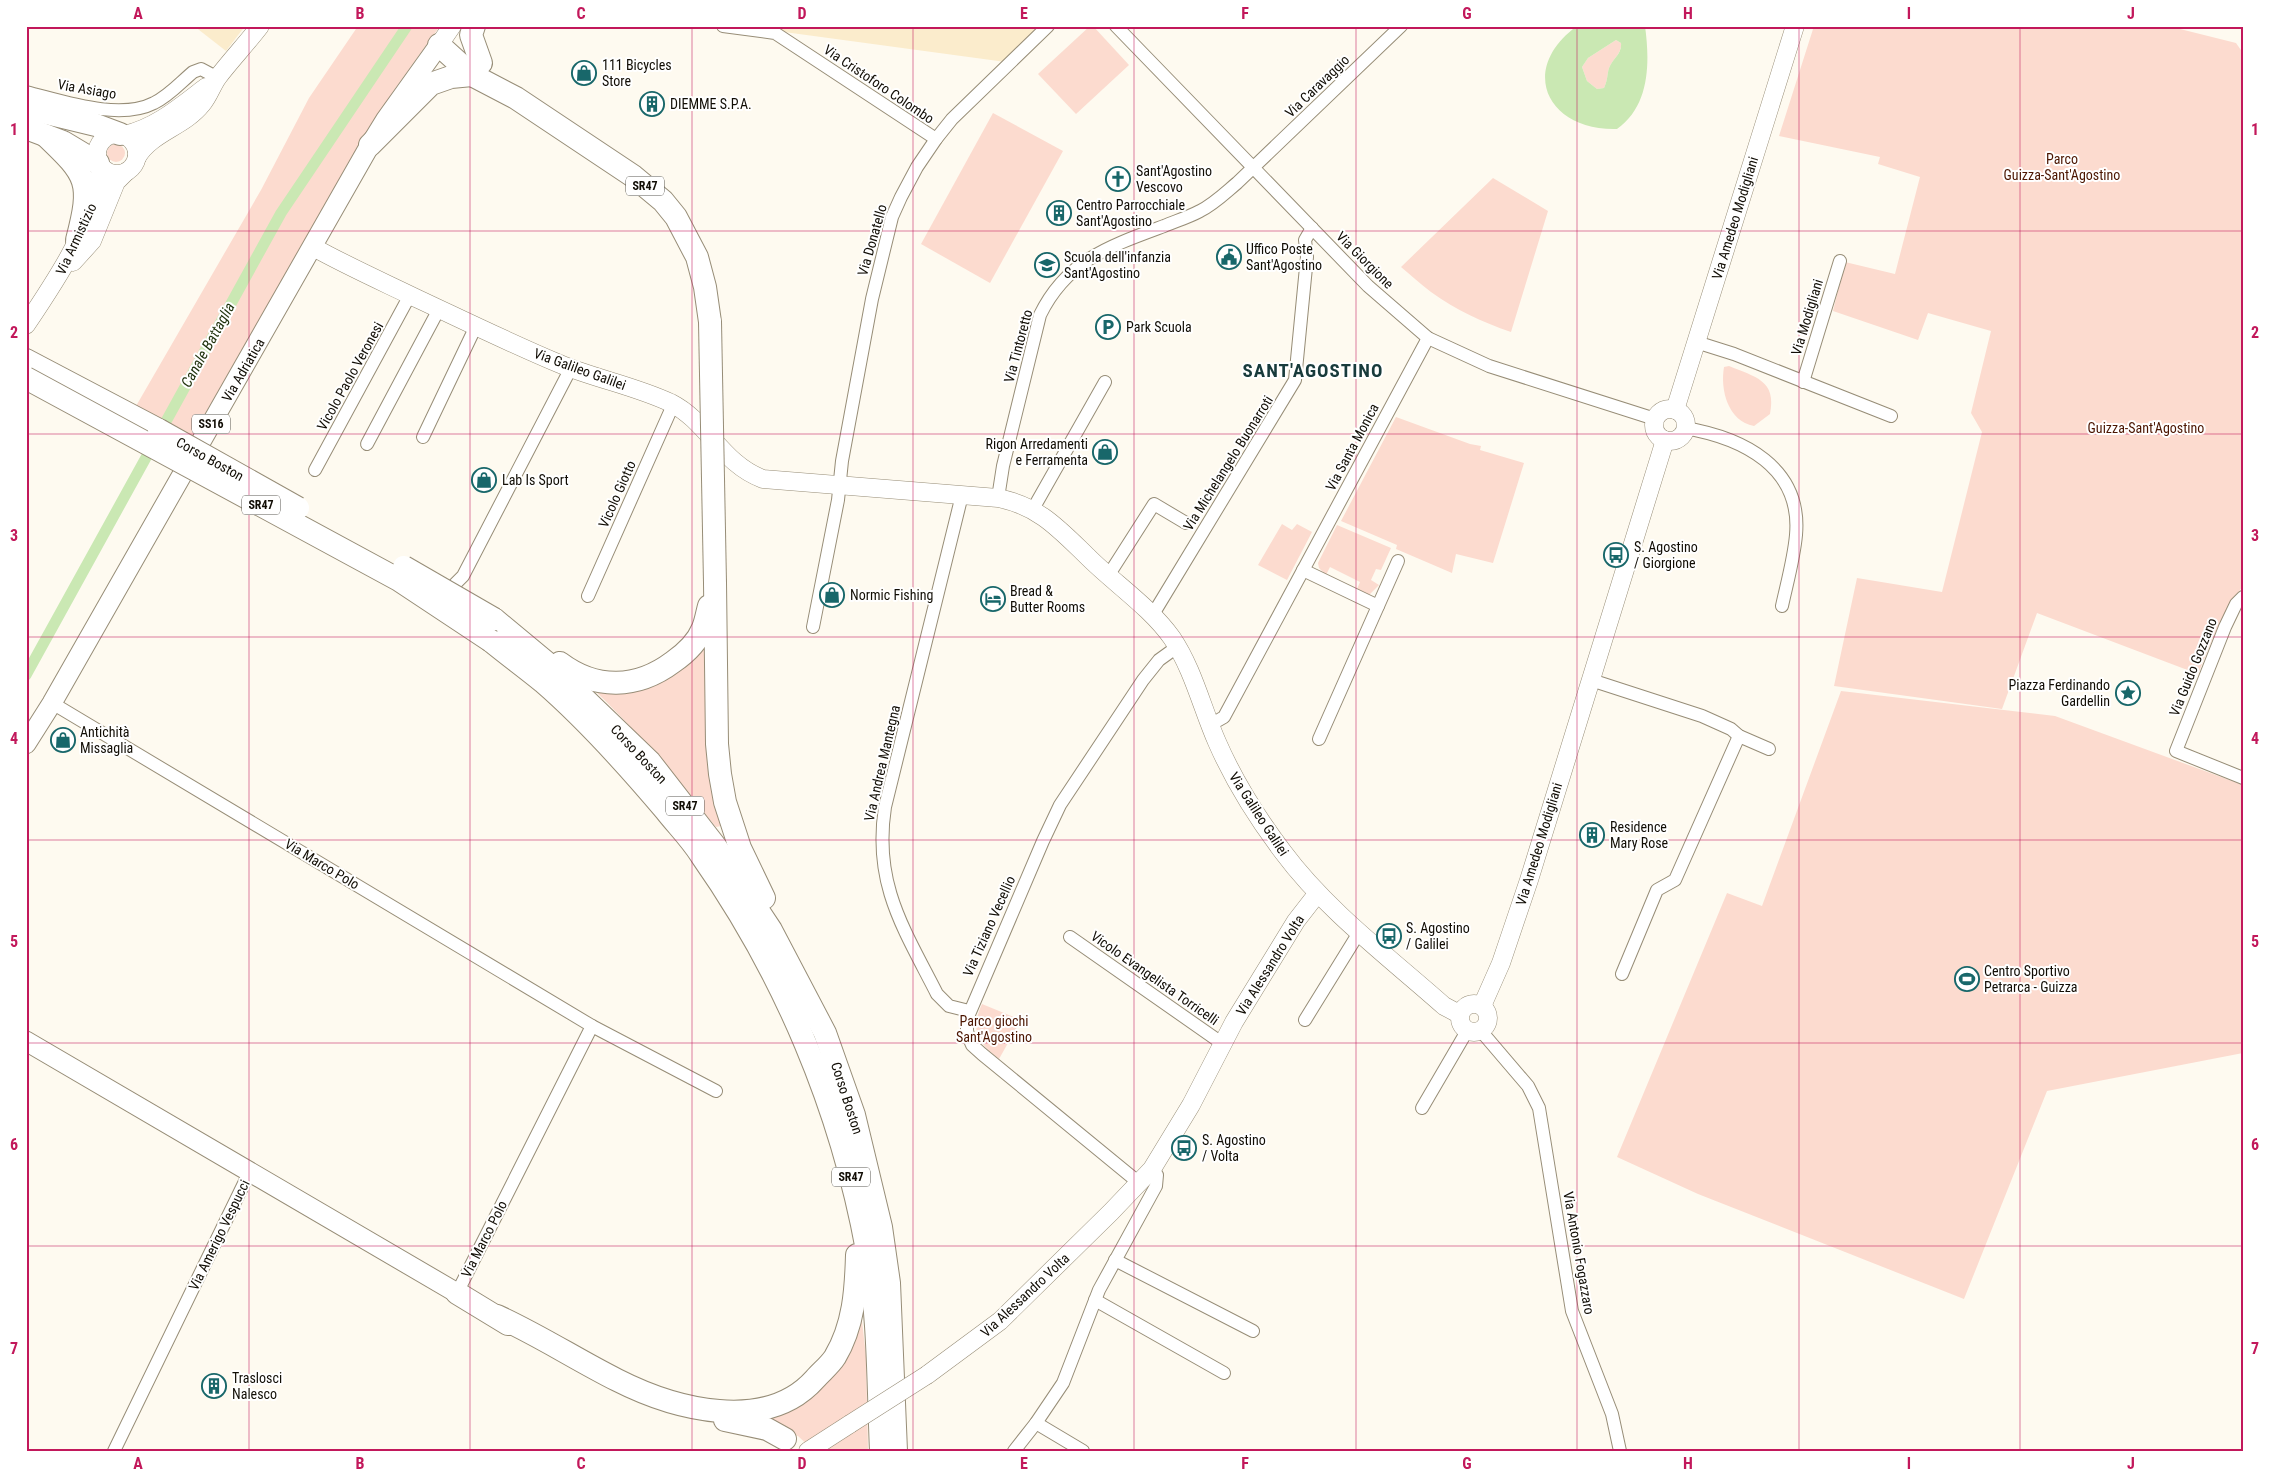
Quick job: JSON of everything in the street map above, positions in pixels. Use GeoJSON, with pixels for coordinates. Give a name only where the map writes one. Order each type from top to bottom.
{"type":"FeatureCollection","features":[{"type":"Feature","properties":{"kind":"highway"},"geometry":{"type":"LineString","coordinates":[[370,145],[430,84],[476,69],[471,34],[474,26]]}},
{"type":"Feature","properties":{"kind":"highway","name":"SR47"},"geometry":{"type":"LineString","coordinates":[[439,45],[633,176],[663,200],[676,217],[697,257],[705,286],[710,322],[717,744],[725,802],[740,848],[807,983],[825,1033]]}},
{"type":"Feature","properties":{"kind":"highway"},"geometry":{"type":"LineString","coordinates":[[26,108],[96,124],[122,135]]}},
{"type":"Feature","properties":{"kind":"highway"},"geometry":{"type":"LineString","coordinates":[[36,132],[63,142],[100,166]]}},
{"type":"Feature","properties":{"kind":"highway"},"geometry":{"type":"LineString","coordinates":[[36,132],[75,163],[84,181],[85,211],[77,240]]}},
{"type":"Feature","properties":{"kind":"highway","name":"Corso Boston"},"geometry":{"type":"LineString","coordinates":[[26,360],[159,430],[464,600],[494,619],[547,663],[650,762],[716,847],[771,930],[825,1033],[854,1115],[880,1227],[889,1283],[896,1451]]}},
{"type":"Feature","properties":{"kind":"highway","name":"Corso Boston"},"geometry":{"type":"LineString","coordinates":[[26,378],[399,580],[491,641],[543,682],[588,725],[637,777],[700,852],[746,922],[778,983],[809,1049],[834,1120],[858,1208],[872,1287],[880,1451]]}},
{"type":"Feature","properties":{"kind":"highway","name":"SR47"},"geometry":{"type":"LineString","coordinates":[[494,619],[528,637],[571,671],[590,680],[625,684],[659,673],[689,650],[703,629],[715,583]]}},
{"type":"Feature","properties":{"kind":"highway"},"geometry":{"type":"LineString","coordinates":[[497,1316],[534,1332],[618,1380],[671,1401],[732,1413],[754,1411],[775,1405],[793,1397],[809,1386],[835,1358],[852,1318],[856,1282],[858,1208]]}},
{"type":"Feature","properties":{"kind":"highway"},"geometry":{"type":"LineString","coordinates":[[457,1293],[497,1316],[531,1339],[613,1386],[670,1409],[767,1429],[785,1439]]}},
{"type":"Feature","properties":{"kind":"main road","name":"Via Adriatica"},"geometry":{"type":"LineString","coordinates":[[26,744],[52,703],[370,145],[390,113],[439,45]]}},
{"type":"Feature","properties":{"kind":"main road","name":"Via Amerigo Vespucci"},"geometry":{"type":"LineString","coordinates":[[26,1041],[250,1172]]}},
{"type":"Feature","properties":{"kind":"main road","name":"Via Marco Polo"},"geometry":{"type":"LineString","coordinates":[[250,1172],[457,1293]]}},
{"type":"Feature","properties":{"kind":"street","name":"Via Armistizio"},"geometry":{"type":"LineString","coordinates":[[26,324],[56,281],[92,241],[116,182],[131,169],[142,148],[187,118],[202,104],[218,78],[260,26]]}},
{"type":"Feature","properties":{"kind":"street","name":"Via Adriatica"},"geometry":{"type":"LineString","coordinates":[[439,45],[452,26]]}},
{"type":"Feature","properties":{"kind":"street","name":"Via Cristoforo Colombo"},"geometry":{"type":"LineString","coordinates":[[723,26],[775,33],[936,139]]}},
{"type":"Feature","properties":{"kind":"street","name":"Via Donatello"},"geometry":{"type":"LineString","coordinates":[[839,486],[870,309],[886,238],[901,197],[936,139],[967,103],[1048,26]]}},
{"type":"Feature","properties":{"kind":"street","name":"Via Giorgione"},"geometry":{"type":"LineString","coordinates":[[1116,26],[1368,286],[1428,338],[1489,366],[1655,419]]}},
{"type":"Feature","properties":{"kind":"street","name":"Via Caravaggio"},"geometry":{"type":"LineString","coordinates":[[1254,167],[1401,26]]}},
{"type":"Feature","properties":{"kind":"street","name":"Via Amedeo Modigliani"},"geometry":{"type":"LineString","coordinates":[[1675,410],[1795,26]]}},
{"type":"Feature","properties":{"kind":"street","name":"Via Asiago"},"geometry":{"type":"LineString","coordinates":[[26,92],[73,104],[127,111],[142,108],[156,102],[193,72],[201,69],[218,78]]}},
{"type":"Feature","properties":{"kind":"street","name":"Via Armistizio"},"geometry":{"type":"LineString","coordinates":[[56,281],[94,202],[100,166],[96,152],[100,142],[109,135],[137,132],[171,113],[218,78]]}},
{"type":"Feature","properties":{"kind":"street"},"geometry":{"type":"LineString","coordinates":[[122,135],[133,142],[137,157]]}},
{"type":"Feature","properties":{"kind":"street"},"geometry":{"type":"LineString","coordinates":[[100,166],[113,174],[126,172]]}},
{"type":"Feature","properties":{"kind":"street","name":"Via Tintoretto"},"geometry":{"type":"LineString","coordinates":[[998,498],[1040,315],[1049,297],[1065,278],[1088,259],[1104,250],[1198,212],[1224,194],[1254,167]]}},
{"type":"Feature","properties":{"kind":"street","name":"Via Michelangelo Buonarroti"},"geometry":{"type":"LineString","coordinates":[[1152,616],[1295,380],[1307,257],[1305,240],[1312,228]]}},
{"type":"Feature","properties":{"kind":"street","name":"Via Galileo Galilei"},"geometry":{"type":"LineString","coordinates":[[313,247],[476,326],[571,368],[635,388],[673,405],[692,416],[726,455],[750,474],[782,482],[998,498],[1018,502],[1033,509],[1057,528],[1152,616],[1177,647],[1236,781],[1283,852],[1317,894],[1444,1006],[1459,1014]]}},
{"type":"Feature","properties":{"kind":"street","name":"Via Modigliani"},"geometry":{"type":"LineString","coordinates":[[1803,382],[1840,261]]}},
{"type":"Feature","properties":{"kind":"street","name":"Vicolo Paolo Veronesi"},"geometry":{"type":"LineString","coordinates":[[315,470],[410,295]]}},
{"type":"Feature","properties":{"kind":"street"},"geometry":{"type":"LineString","coordinates":[[367,444],[440,309]]}},
{"type":"Feature","properties":{"kind":"street"},"geometry":{"type":"LineString","coordinates":[[423,437],[476,326]]}},
{"type":"Feature","properties":{"kind":"street","name":"Via Santa Monica"},"geometry":{"type":"LineString","coordinates":[[1210,725],[1224,717],[1428,338]]}},
{"type":"Feature","properties":{"kind":"street"},"geometry":{"type":"LineString","coordinates":[[1696,342],[1734,354],[1891,416]]}},
{"type":"Feature","properties":{"kind":"street"},"geometry":{"type":"LineString","coordinates":[[442,596],[463,576],[571,368]]}},
{"type":"Feature","properties":{"kind":"street"},"geometry":{"type":"LineString","coordinates":[[1033,509],[1105,382]]}},
{"type":"Feature","properties":{"kind":"street","name":"Vicolo Giotto"},"geometry":{"type":"LineString","coordinates":[[588,596],[673,405]]}},
{"type":"Feature","properties":{"kind":"street"},"geometry":{"type":"LineString","coordinates":[[1664,410],[1675,410],[1684,418],[1685,428],[1678,438],[1665,440],[1655,430],[1655,419],[1664,410]]}},
{"type":"Feature","properties":{"kind":"street"},"geometry":{"type":"LineString","coordinates":[[1685,428],[1700,430],[1744,446],[1770,463],[1783,479],[1791,494],[1796,513],[1796,535],[1782,606]]}},
{"type":"Feature","properties":{"kind":"street","name":"Via Amedeo Modigliani"},"geometry":{"type":"LineString","coordinates":[[1482,1006],[1501,963],[1529,880],[1665,440]]}},
{"type":"Feature","properties":{"kind":"street"},"geometry":{"type":"LineString","coordinates":[[813,627],[839,486]]}},
{"type":"Feature","properties":{"kind":"street","name":"Via Andrea Mantegna"},"geometry":{"type":"LineString","coordinates":[[962,495],[885,807],[881,845],[883,868],[892,900],[937,994],[949,1006],[969,1011]]}},
{"type":"Feature","properties":{"kind":"street"},"geometry":{"type":"LineString","coordinates":[[1108,576],[1154,504],[1186,523]]}},
{"type":"Feature","properties":{"kind":"street"},"geometry":{"type":"LineString","coordinates":[[1319,739],[1398,561]]}},
{"type":"Feature","properties":{"kind":"street"},"geometry":{"type":"LineString","coordinates":[[1303,570],[1378,606]]}},
{"type":"Feature","properties":{"kind":"street","name":"Via Guido Gozzano"},"geometry":{"type":"LineString","coordinates":[[2243,597],[2236,604],[2225,626],[2176,751],[2243,778]]}},
{"type":"Feature","properties":{"kind":"street","name":"Via Tiziano Vecellio"},"geometry":{"type":"LineString","coordinates":[[1138,1182],[982,1054],[972,1044],[967,1031],[969,1011],[1060,806],[1143,680],[1159,660],[1177,647]]}},
{"type":"Feature","properties":{"kind":"street"},"geometry":{"type":"LineString","coordinates":[[1591,680],[1702,716],[1731,729],[1738,736],[1769,749]]}},
{"type":"Feature","properties":{"kind":"street","name":"Via Marco Polo"},"geometry":{"type":"LineString","coordinates":[[52,703],[592,1026],[716,1091]]}},
{"type":"Feature","properties":{"kind":"street"},"geometry":{"type":"LineString","coordinates":[[1622,974],[1657,890],[1675,880],[1738,736]]}},
{"type":"Feature","properties":{"kind":"street","name":"Via Alessandro Volta"},"geometry":{"type":"LineString","coordinates":[[808,1451],[927,1375],[1000,1321],[1152,1169],[1182,1121],[1223,1044],[1296,921],[1317,894]]}},
{"type":"Feature","properties":{"kind":"street"},"geometry":{"type":"LineString","coordinates":[[1305,1020],[1360,931]]}},
{"type":"Feature","properties":{"kind":"street","name":"Vicolo Evangelista Torricelli"},"geometry":{"type":"LineString","coordinates":[[1070,937],[1223,1044]]}},
{"type":"Feature","properties":{"kind":"street"},"geometry":{"type":"LineString","coordinates":[[1422,1108],[1474,1031],[1486,1025],[1488,1020],[1486,1011],[1482,1006],[1468,1005],[1459,1014],[1461,1025],[1474,1031]]}},
{"type":"Feature","properties":{"kind":"street","name":"Via Marco Polo"},"geometry":{"type":"LineString","coordinates":[[457,1293],[592,1026]]}},
{"type":"Feature","properties":{"kind":"street","name":"Via Antonio Fogazzaro"},"geometry":{"type":"LineString","coordinates":[[1474,1031],[1528,1086],[1539,1108],[1572,1311],[1610,1407],[1620,1451]]}},
{"type":"Feature","properties":{"kind":"street"},"geometry":{"type":"LineString","coordinates":[[1014,1451],[1063,1383],[1094,1300],[1114,1260],[1156,1186],[1157,1175],[1152,1169]]}},
{"type":"Feature","properties":{"kind":"street","name":"Via Amerigo Vespucci"},"geometry":{"type":"LineString","coordinates":[[114,1451],[250,1172]]}},
{"type":"Feature","properties":{"kind":"street"},"geometry":{"type":"LineString","coordinates":[[1114,1260],[1253,1331]]}},
{"type":"Feature","properties":{"kind":"street"},"geometry":{"type":"LineString","coordinates":[[1094,1300],[1224,1373]]}},
{"type":"Feature","properties":{"kind":"street"},"geometry":{"type":"LineString","coordinates":[[1036,1423],[1082,1451]]}},
{"type":"Feature","properties":{"kind":"shaded area"},"geometry":{"type":"Polygon","coordinates":[[[194,26],[245,26],[226,51],[194,26]]]}},
{"type":"Feature","properties":{"kind":"shaded area"},"geometry":{"type":"Polygon","coordinates":[[[747,26],[1052,26],[1013,63],[747,27],[747,26]]]}},
{"type":"Feature","properties":{"kind":"shaded area"},"geometry":{"type":"Polygon","coordinates":[[[1577,26],[1645,26],[1647,68],[1642,96],[1628,119],[1617,129],[1593,127],[1573,120],[1558,109],[1549,95],[1545,78],[1548,61],[1559,43],[1577,26]],[[1616,40],[1588,58],[1582,67],[1587,81],[1597,89],[1604,88],[1609,68],[1619,53],[1621,43],[1616,40]]]}},
{"type":"Feature","properties":{"kind":"green space"},"geometry":{"type":"Polygon","coordinates":[[[358,26],[440,26],[394,90],[348,163],[306,241],[189,441],[132,413],[261,190],[309,98],[358,26]]]}},
{"type":"Feature","properties":{"kind":"green space"},"geometry":{"type":"Polygon","coordinates":[[[1090,26],[1093,26],[1129,65],[1076,114],[1038,74],[1090,26]]]}},
{"type":"Feature","properties":{"kind":"green space","name":"Parco Guizza-Sant'Agostino"},"geometry":{"type":"Polygon","coordinates":[[[1814,26],[2168,26],[2236,43],[2243,53],[2243,586],[2223,617],[2198,674],[2037,613],[2002,709],[1834,686],[1857,578],[1942,592],[1982,432],[1971,413],[1991,331],[1928,313],[1918,340],[1833,311],[1845,262],[1895,274],[1920,177],[1878,164],[1880,157],[1779,136],[1814,26]]]}},
{"type":"Feature","properties":{"kind":"green space"},"geometry":{"type":"Polygon","coordinates":[[[1616,40],[1621,43],[1619,53],[1609,68],[1604,88],[1597,89],[1587,81],[1582,67],[1588,58],[1616,40]]]}},
{"type":"Feature","properties":{"kind":"green space"},"geometry":{"type":"Polygon","coordinates":[[[993,113],[1063,151],[990,283],[921,244],[993,113]]]}},
{"type":"Feature","properties":{"kind":"green space"},"geometry":{"type":"Polygon","coordinates":[[[112,144],[120,144],[125,149],[123,160],[112,162],[107,157],[107,149],[112,144]]]}},
{"type":"Feature","properties":{"kind":"green space"},"geometry":{"type":"Polygon","coordinates":[[[1493,178],[1548,211],[1511,332],[1460,310],[1427,289],[1401,267],[1493,178]]]}},
{"type":"Feature","properties":{"kind":"green space"},"geometry":{"type":"Polygon","coordinates":[[[1729,366],[1762,381],[1770,394],[1770,414],[1754,426],[1738,418],[1728,403],[1723,385],[1723,376],[1724,367],[1729,366]]]}},
{"type":"Feature","properties":{"kind":"green space"},"geometry":{"type":"Polygon","coordinates":[[[1396,417],[1470,444],[1481,446],[1480,450],[1524,463],[1493,563],[1456,554],[1452,573],[1396,549],[1397,545],[1341,521],[1396,417]]]}},
{"type":"Feature","properties":{"kind":"green space"},"geometry":{"type":"Polygon","coordinates":[[[1282,524],[1292,530],[1297,524],[1312,532],[1287,580],[1258,565],[1282,524]]]}},
{"type":"Feature","properties":{"kind":"green space"},"geometry":{"type":"Polygon","coordinates":[[[1337,525],[1391,548],[1381,570],[1376,569],[1371,580],[1379,585],[1370,594],[1365,594],[1357,589],[1360,582],[1330,567],[1326,575],[1319,568],[1318,563],[1337,525]]]}},
{"type":"Feature","properties":{"kind":"green space"},"geometry":{"type":"Polygon","coordinates":[[[704,629],[727,825],[716,827],[638,735],[587,683],[625,687],[704,629]]]}},
{"type":"Feature","properties":{"kind":"green space","name":"Centro Sportivo Petrarca - Guizza"},"geometry":{"type":"Polygon","coordinates":[[[1841,691],[2055,716],[2243,785],[2243,1053],[2047,1091],[1964,1299],[1698,1194],[1617,1157],[1727,893],[1762,906],[1841,691]]]}},
{"type":"Feature","properties":{"kind":"green space","name":"Parco giochi Sant'Agostino"},"geometry":{"type":"Polygon","coordinates":[[[982,1004],[1021,1020],[999,1059],[985,1047],[978,1035],[976,1021],[982,1004]]]}},
{"type":"Feature","properties":{"kind":"green space"},"geometry":{"type":"Polygon","coordinates":[[[856,1320],[862,1321],[866,1356],[868,1451],[814,1451],[798,1436],[768,1427],[761,1413],[782,1407],[856,1320]]]}},
{"type":"Feature","properties":{"kind":"waterway","name":"Canale Battaglia"},"geometry":{"type":"LineString","coordinates":[[26,675],[281,213],[407,26]]}},
{"type":"Feature","properties":{"kind":"place","name":"111 Bicycles Store"},"geometry":{"type":"Point","coordinates":[584,73]}},
{"type":"Feature","properties":{"kind":"place","name":"DIEMME S.P.A."},"geometry":{"type":"Point","coordinates":[652,104]}},
{"type":"Feature","properties":{"kind":"place","name":"Sant'Agostino Vescovo"},"geometry":{"type":"Point","coordinates":[1118,179]}},
{"type":"Feature","properties":{"kind":"place","name":"Centro Parrocchiale Sant'Agostino"},"geometry":{"type":"Point","coordinates":[1059,213]}},
{"type":"Feature","properties":{"kind":"place","name":"Uffico Poste Sant'Agostino"},"geometry":{"type":"Point","coordinates":[1229,257]}},
{"type":"Feature","properties":{"kind":"place","name":"Scuola dell'infanzia Sant'Agostino"},"geometry":{"type":"Point","coordinates":[1047,265]}},
{"type":"Feature","properties":{"kind":"place","name":"Park Scuola"},"geometry":{"type":"Point","coordinates":[1108,327]}},
{"type":"Feature","properties":{"kind":"place","name":"Rigon Arredamenti e Ferramenta"},"geometry":{"type":"Point","coordinates":[1105,452]}},
{"type":"Feature","properties":{"kind":"place","name":"Lab Is Sport"},"geometry":{"type":"Point","coordinates":[484,480]}},
{"type":"Feature","properties":{"kind":"place","name":"S. Agostino / Giorgione"},"geometry":{"type":"Point","coordinates":[1616,555]}},
{"type":"Feature","properties":{"kind":"place","name":"Normic Fishing"},"geometry":{"type":"Point","coordinates":[832,595]}},
{"type":"Feature","properties":{"kind":"place","name":"Bread & Butter Rooms"},"geometry":{"type":"Point","coordinates":[993,599]}},
{"type":"Feature","properties":{"kind":"place","name":"Piazza Ferdinando Gardellin"},"geometry":{"type":"Point","coordinates":[2128,693]}},
{"type":"Feature","properties":{"kind":"place","name":"Antichità Missaglia"},"geometry":{"type":"Point","coordinates":[63,740]}},
{"type":"Feature","properties":{"kind":"place","name":"Residence Mary Rose"},"geometry":{"type":"Point","coordinates":[1592,835]}},
{"type":"Feature","properties":{"kind":"place","name":"S. Agostino / Galilei"},"geometry":{"type":"Point","coordinates":[1389,936]}},
{"type":"Feature","properties":{"kind":"place","name":"Centro Sportivo Petrarca - Guizza"},"geometry":{"type":"Point","coordinates":[1967,979]}},
{"type":"Feature","properties":{"kind":"place","name":"S. Agostino / Volta"},"geometry":{"type":"Point","coordinates":[1184,1148]}},
{"type":"Feature","properties":{"kind":"place","name":"Traslosci Nalesco"},"geometry":{"type":"Point","coordinates":[214,1386]}},
{"type":"Feature","properties":{"kind":"district","name":"SANT'AGOSTINO"},"geometry":{"type":"Point","coordinates":[1313,370]}},
{"type":"Feature","properties":{"kind":"park label","name":"Guizza-Sant'Agostino"},"geometry":{"type":"Point","coordinates":[2146,428]}}]}
